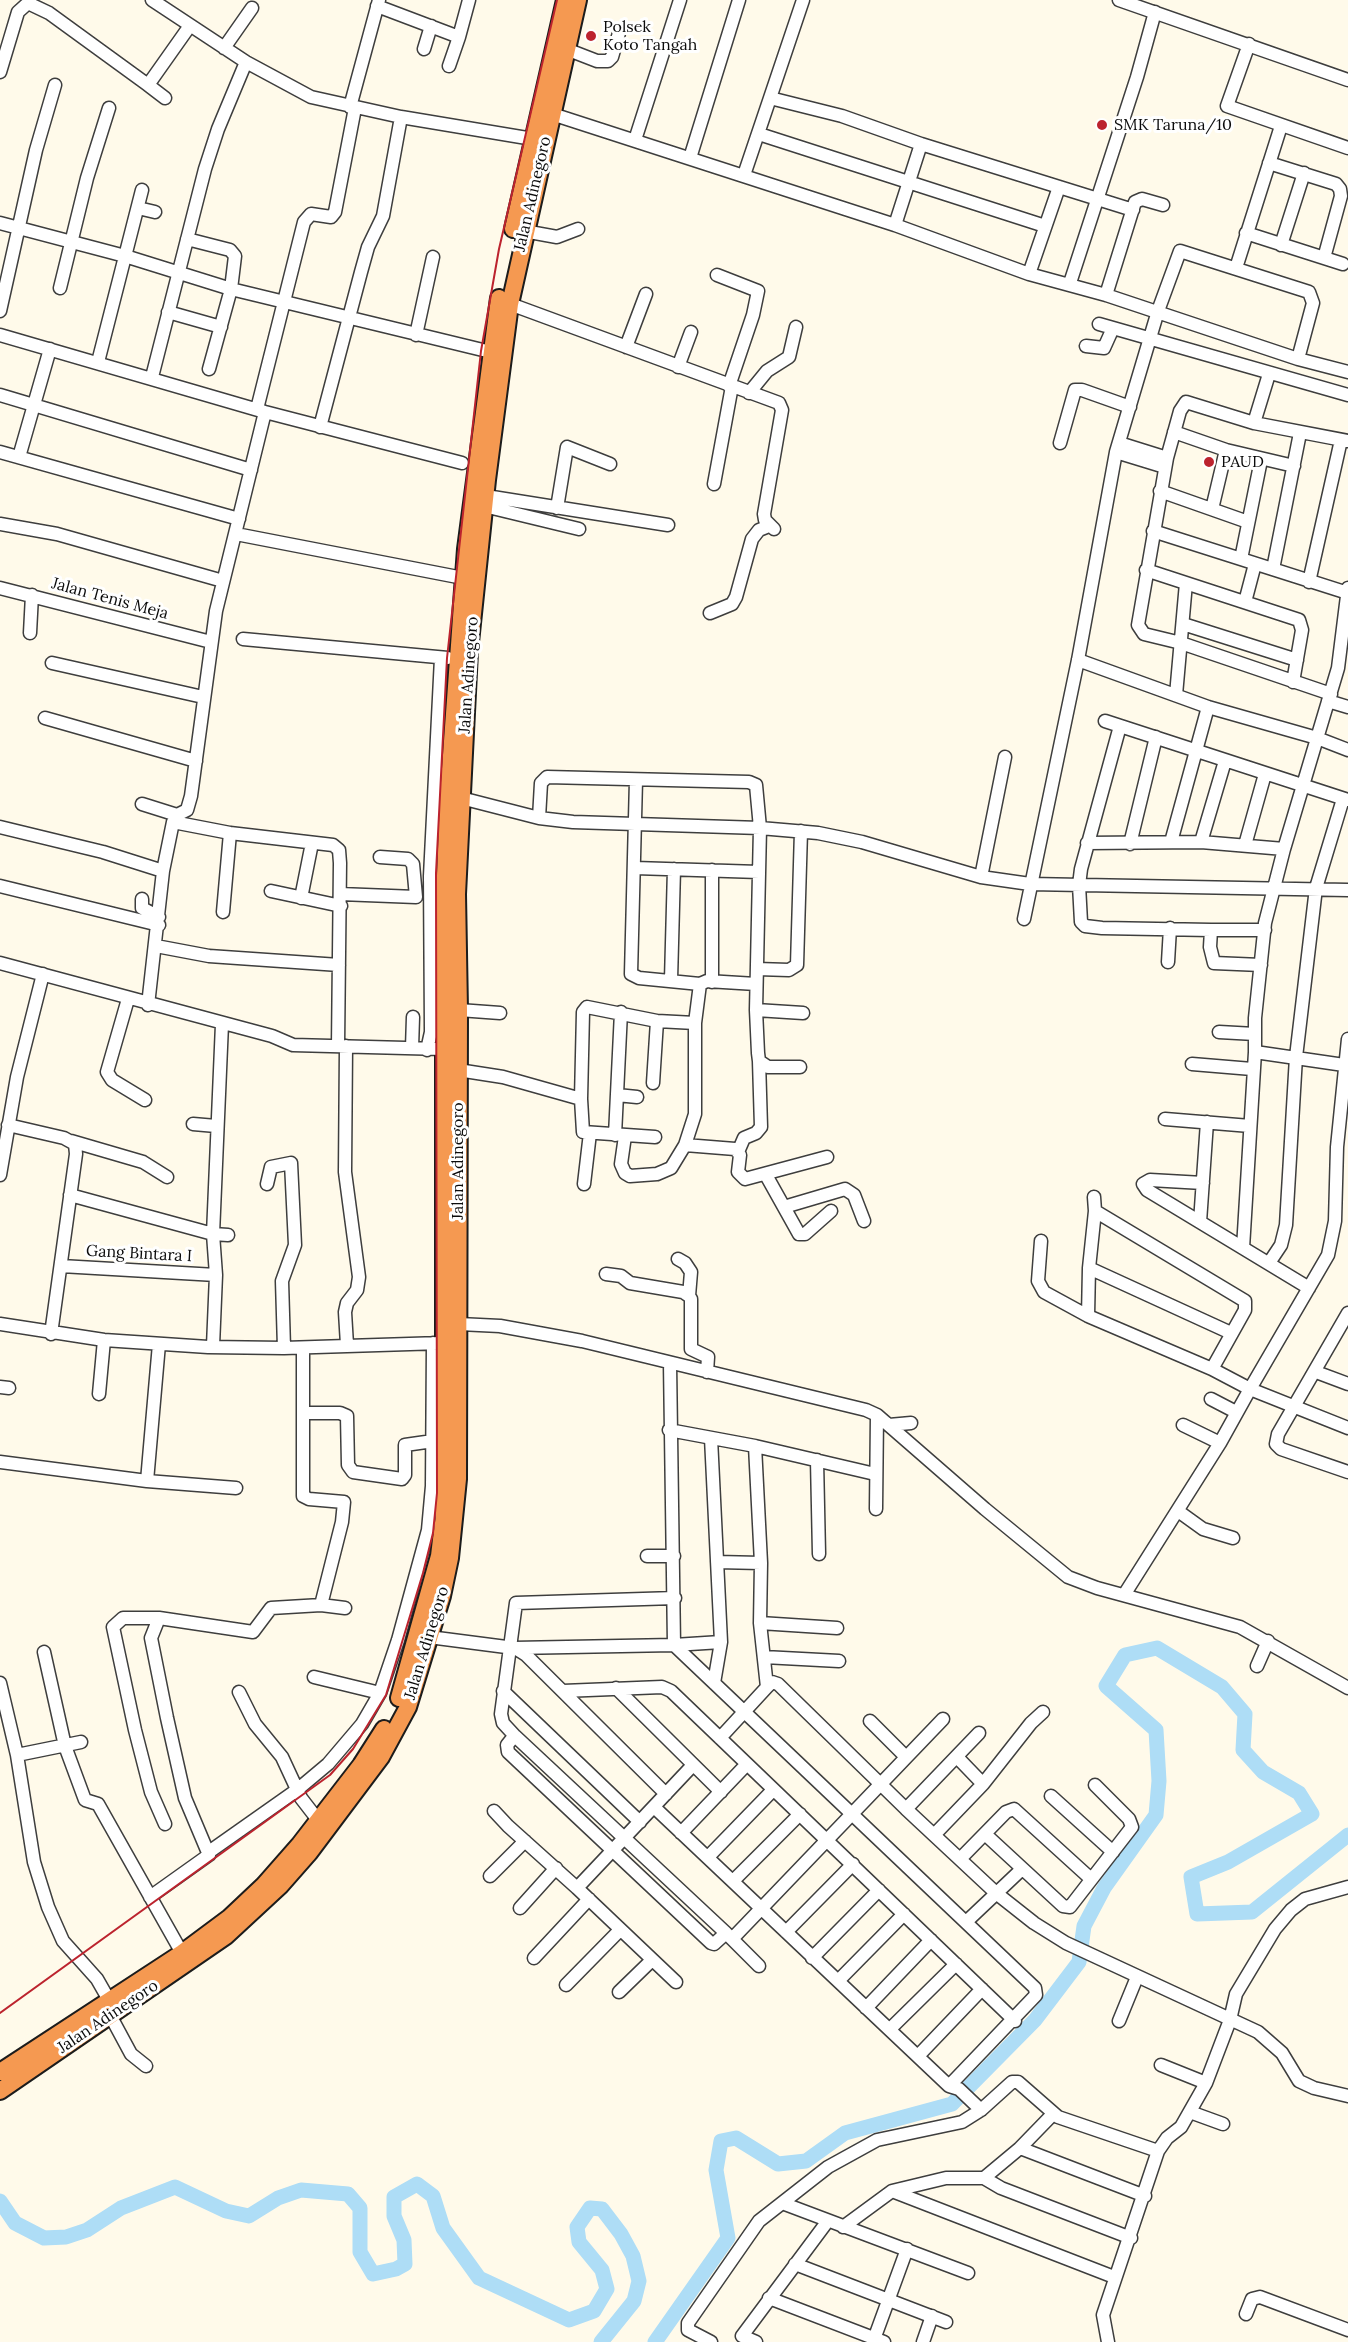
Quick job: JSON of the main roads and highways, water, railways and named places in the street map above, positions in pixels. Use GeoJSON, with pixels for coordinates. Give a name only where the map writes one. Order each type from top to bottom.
{"type":"FeatureCollection","features":[{"type":"Feature","properties":{"kind":"highway"},"geometry":{"type":"LineString","coordinates":[[0,2072],[162,1974],[182,1953],[229,1918],[264,1885],[318,1820],[382,1733],[398,1701],[439,1556],[444,1515],[446,1448],[452,1430],[440,1343],[435,1050],[444,902],[451,656],[464,578],[483,491],[483,455],[490,352],[501,289],[566,0]]}},
{"type":"Feature","properties":{"kind":"highway","name":"Jalan Adinegoro"},"geometry":{"type":"LineString","coordinates":[[483,455],[524,231],[578,0]]}},
{"type":"Feature","properties":{"kind":"highway","name":"Jalan Adinegoro"},"geometry":{"type":"LineString","coordinates":[[452,1430],[459,1324],[457,894],[469,652],[483,491]]}},
{"type":"Feature","properties":{"kind":"highway","name":"Jalan Adinegoro"},"geometry":{"type":"LineString","coordinates":[[162,1974],[226,1936],[255,1911],[309,1853],[381,1757],[408,1707],[450,1558],[456,1516],[446,1448]]}},
{"type":"Feature","properties":{"kind":"highway","name":"Jalan Adinegoro"},"geometry":{"type":"LineString","coordinates":[[0,2091],[110,2007]]}},
{"type":"Feature","properties":{"kind":"waterway"},"geometry":{"type":"LineString","coordinates":[[655,2342],[728,2238],[716,2170],[721,2141],[736,2138],[778,2164],[806,2161],[845,2133],[952,2104],[1035,2020],[1079,1962],[1084,1926],[1104,1888],[1156,1815],[1159,1781],[1156,1730],[1106,1686],[1125,1655],[1157,1648],[1222,1687],[1245,1714],[1243,1750],[1263,1772],[1299,1793],[1312,1814],[1228,1862],[1191,1877],[1197,1914],[1252,1912],[1348,1835]]}},
{"type":"Feature","properties":{"kind":"waterway"},"geometry":{"type":"LineString","coordinates":[[0,2201],[15,2223],[44,2238],[66,2237],[87,2230],[121,2208],[175,2187],[226,2211],[249,2216],[278,2198],[301,2190],[348,2194],[360,2208],[360,2252],[373,2274],[396,2269],[405,2264],[404,2240],[394,2216],[394,2197],[417,2184],[433,2196],[443,2228],[479,2278],[569,2320],[594,2311],[607,2289],[602,2270],[579,2242],[577,2227],[590,2208],[602,2209],[621,2234],[633,2256],[639,2281],[634,2301],[601,2342]]}},
{"type":"Feature","properties":{"kind":"railway"},"geometry":{"type":"LineString","coordinates":[[0,2013],[330,1775],[353,1749],[386,1695],[423,1573],[433,1533],[437,1493],[436,873],[447,658],[481,351],[499,249],[557,0]]}},
{"type":"Feature","properties":{"kind":"place","name":"Polsek Koto Tangah"},"geometry":{"type":"Point","coordinates":[591,36]}},
{"type":"Feature","properties":{"kind":"place","name":"SMK Taruna/10"},"geometry":{"type":"Point","coordinates":[1102,125]}},
{"type":"Feature","properties":{"kind":"place","name":"PAUD"},"geometry":{"type":"Point","coordinates":[1209,462]}}]}
